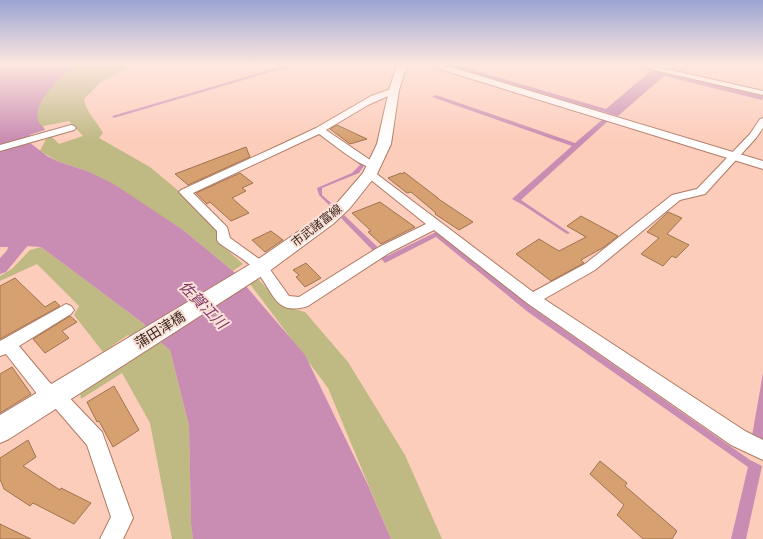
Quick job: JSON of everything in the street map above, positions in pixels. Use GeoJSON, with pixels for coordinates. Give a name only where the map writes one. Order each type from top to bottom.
{"type":"FeatureCollection","features":[{"type":"Feature","properties":{"kind":"main road","name":"市武諸富線"},"geometry":{"type":"LineString","coordinates":[[261,267],[327,220],[344,205],[372,170],[384,144],[394,90]]}},
{"type":"Feature","properties":{"kind":"main road","name":"蒲田津橋"},"geometry":{"type":"LineString","coordinates":[[55,395],[261,267]]}},
{"type":"Feature","properties":{"kind":"main road"},"geometry":{"type":"LineString","coordinates":[[0,430],[55,395]]}},
{"type":"Feature","properties":{"kind":"street"},"geometry":{"type":"LineString","coordinates":[[394,90],[377,96],[320,130],[185,192],[223,230],[224,240],[261,267],[284,300],[288,303],[296,304],[303,302],[338,281],[379,253],[428,227],[436,225]]}},
{"type":"Feature","properties":{"kind":"street"},"geometry":{"type":"LineString","coordinates":[[519,90],[763,165]]}},
{"type":"Feature","properties":{"kind":"street"},"geometry":{"type":"LineString","coordinates":[[747,90],[763,94]]}},
{"type":"Feature","properties":{"kind":"street"},"geometry":{"type":"LineString","coordinates":[[532,299],[590,267],[676,197],[701,192],[753,136],[763,120]]}},
{"type":"Feature","properties":{"kind":"street"},"geometry":{"type":"LineString","coordinates":[[0,148],[71,128]]}},
{"type":"Feature","properties":{"kind":"street"},"geometry":{"type":"LineString","coordinates":[[320,130],[361,159],[436,225],[532,299],[738,438],[763,450]]}},
{"type":"Feature","properties":{"kind":"street"},"geometry":{"type":"LineString","coordinates":[[66,310],[4,347],[44,389],[55,395],[95,439],[122,518],[111,539]]}},
{"type":"Feature","properties":{"kind":"shaded area"},"geometry":{"type":"Polygon","coordinates":[[[44,90],[93,90],[84,99],[89,113],[103,133],[99,138],[150,167],[180,192],[219,230],[217,241],[243,264],[233,271],[183,230],[87,171],[59,162],[40,151],[46,139],[52,137],[59,144],[83,136],[69,121],[43,126],[45,130],[23,111],[44,90]]]}},
{"type":"Feature","properties":{"kind":"shaded area"},"geometry":{"type":"Polygon","coordinates":[[[41,247],[143,323],[154,337],[170,350],[189,426],[191,524],[193,539],[172,539],[150,423],[122,373],[81,399],[80,393],[139,351],[128,335],[103,352],[74,315],[79,306],[37,264],[0,281],[0,276],[12,269],[30,250],[41,247]]]}},
{"type":"Feature","properties":{"kind":"shaded area"},"geometry":{"type":"Polygon","coordinates":[[[258,279],[284,306],[305,312],[348,362],[405,455],[442,539],[391,539],[328,388],[250,284],[258,279]]]}},
{"type":"Feature","properties":{"kind":"water"},"geometry":{"type":"Polygon","coordinates":[[[0,90],[49,90],[40,105],[38,113],[38,120],[45,130],[0,147],[0,90]]]}},
{"type":"Feature","properties":{"kind":"water"},"geometry":{"type":"Polygon","coordinates":[[[201,90],[209,90],[114,118],[112,116],[201,90]]]}},
{"type":"Feature","properties":{"kind":"water"},"geometry":{"type":"Polygon","coordinates":[[[531,90],[542,90],[606,109],[628,90],[648,90],[618,116],[531,90]]]}},
{"type":"Feature","properties":{"kind":"water"},"geometry":{"type":"Polygon","coordinates":[[[722,90],[739,90],[763,96],[762,100],[722,90]]]}},
{"type":"Feature","properties":{"kind":"water"},"geometry":{"type":"Polygon","coordinates":[[[436,95],[575,143],[603,119],[608,121],[521,200],[570,233],[567,234],[512,199],[572,146],[432,97],[436,95]]]}},
{"type":"Feature","properties":{"kind":"water","name":"佐賀江川"},"geometry":{"type":"Polygon","coordinates":[[[29,142],[47,156],[59,162],[87,171],[112,183],[183,230],[233,271],[305,355],[368,485],[391,539],[193,539],[191,524],[189,426],[170,350],[154,337],[143,323],[41,247],[26,246],[21,250],[7,251],[8,247],[0,247],[0,150],[29,142]]]}},
{"type":"Feature","properties":{"kind":"water"},"geometry":{"type":"Polygon","coordinates":[[[344,151],[364,166],[359,173],[322,188],[322,195],[331,203],[329,205],[319,195],[317,188],[352,173],[360,165],[344,151]]]}},
{"type":"Feature","properties":{"kind":"water"},"geometry":{"type":"Polygon","coordinates":[[[344,215],[387,256],[436,232],[534,309],[750,460],[762,466],[746,539],[731,539],[748,467],[528,312],[436,237],[385,263],[341,218],[344,215]]]}},
{"type":"Feature","properties":{"kind":"water"},"geometry":{"type":"Polygon","coordinates":[[[763,373],[763,440],[752,436],[763,373]]]}},
{"type":"Feature","properties":{"kind":"building"},"geometry":{"type":"Polygon","coordinates":[[[337,125],[367,139],[350,144],[330,129],[337,125]]]}},
{"type":"Feature","properties":{"kind":"building"},"geometry":{"type":"Polygon","coordinates":[[[246,147],[250,157],[188,185],[175,174],[246,147]]]}},
{"type":"Feature","properties":{"kind":"building"},"geometry":{"type":"Polygon","coordinates":[[[404,172],[437,198],[473,222],[459,230],[435,214],[436,213],[411,192],[407,193],[388,178],[401,173],[403,174],[404,172]]]}},
{"type":"Feature","properties":{"kind":"building"},"geometry":{"type":"Polygon","coordinates":[[[240,173],[253,183],[242,188],[246,191],[232,198],[249,213],[231,221],[210,202],[207,204],[196,193],[240,173]]]}},
{"type":"Feature","properties":{"kind":"building"},"geometry":{"type":"Polygon","coordinates":[[[380,202],[415,227],[381,244],[368,232],[371,231],[352,213],[380,202]]]}},
{"type":"Feature","properties":{"kind":"building"},"geometry":{"type":"Polygon","coordinates":[[[668,212],[682,218],[667,234],[689,245],[676,258],[672,256],[663,266],[641,254],[659,238],[647,232],[668,212]]]}},
{"type":"Feature","properties":{"kind":"building"},"geometry":{"type":"Polygon","coordinates":[[[581,216],[618,236],[604,247],[581,260],[584,263],[551,281],[516,254],[539,239],[559,251],[586,237],[567,226],[581,216]]]}},
{"type":"Feature","properties":{"kind":"building"},"geometry":{"type":"Polygon","coordinates":[[[271,231],[283,240],[265,252],[252,240],[271,231]]]}},
{"type":"Feature","properties":{"kind":"building"},"geometry":{"type":"Polygon","coordinates":[[[306,263],[321,278],[305,287],[296,277],[299,275],[293,270],[306,263]]]}},
{"type":"Feature","properties":{"kind":"building"},"geometry":{"type":"Polygon","coordinates":[[[15,278],[45,307],[55,301],[60,306],[0,339],[0,286],[15,278]]]}},
{"type":"Feature","properties":{"kind":"building"},"geometry":{"type":"Polygon","coordinates":[[[70,316],[77,322],[62,331],[69,338],[45,353],[33,339],[70,316]]]}},
{"type":"Feature","properties":{"kind":"building"},"geometry":{"type":"Polygon","coordinates":[[[12,367],[31,394],[0,413],[0,374],[12,367]]]}},
{"type":"Feature","properties":{"kind":"building"},"geometry":{"type":"Polygon","coordinates":[[[114,386],[139,430],[113,447],[99,421],[97,422],[87,402],[114,386]]]}},
{"type":"Feature","properties":{"kind":"building"},"geometry":{"type":"Polygon","coordinates":[[[28,440],[36,457],[23,466],[60,490],[61,488],[91,503],[74,524],[33,503],[30,506],[4,489],[0,479],[0,458],[28,440]]]}},
{"type":"Feature","properties":{"kind":"building"},"geometry":{"type":"Polygon","coordinates":[[[600,461],[627,483],[625,486],[677,531],[672,539],[643,539],[617,515],[624,505],[590,474],[600,461]]]}},
{"type":"Feature","properties":{"kind":"building"},"geometry":{"type":"Polygon","coordinates":[[[0,524],[31,539],[0,539],[0,524]]]}},
{"type":"Feature","properties":{"kind":"waterway"},"geometry":{"type":"LineString","coordinates":[[0,268],[29,235]]}}]}
